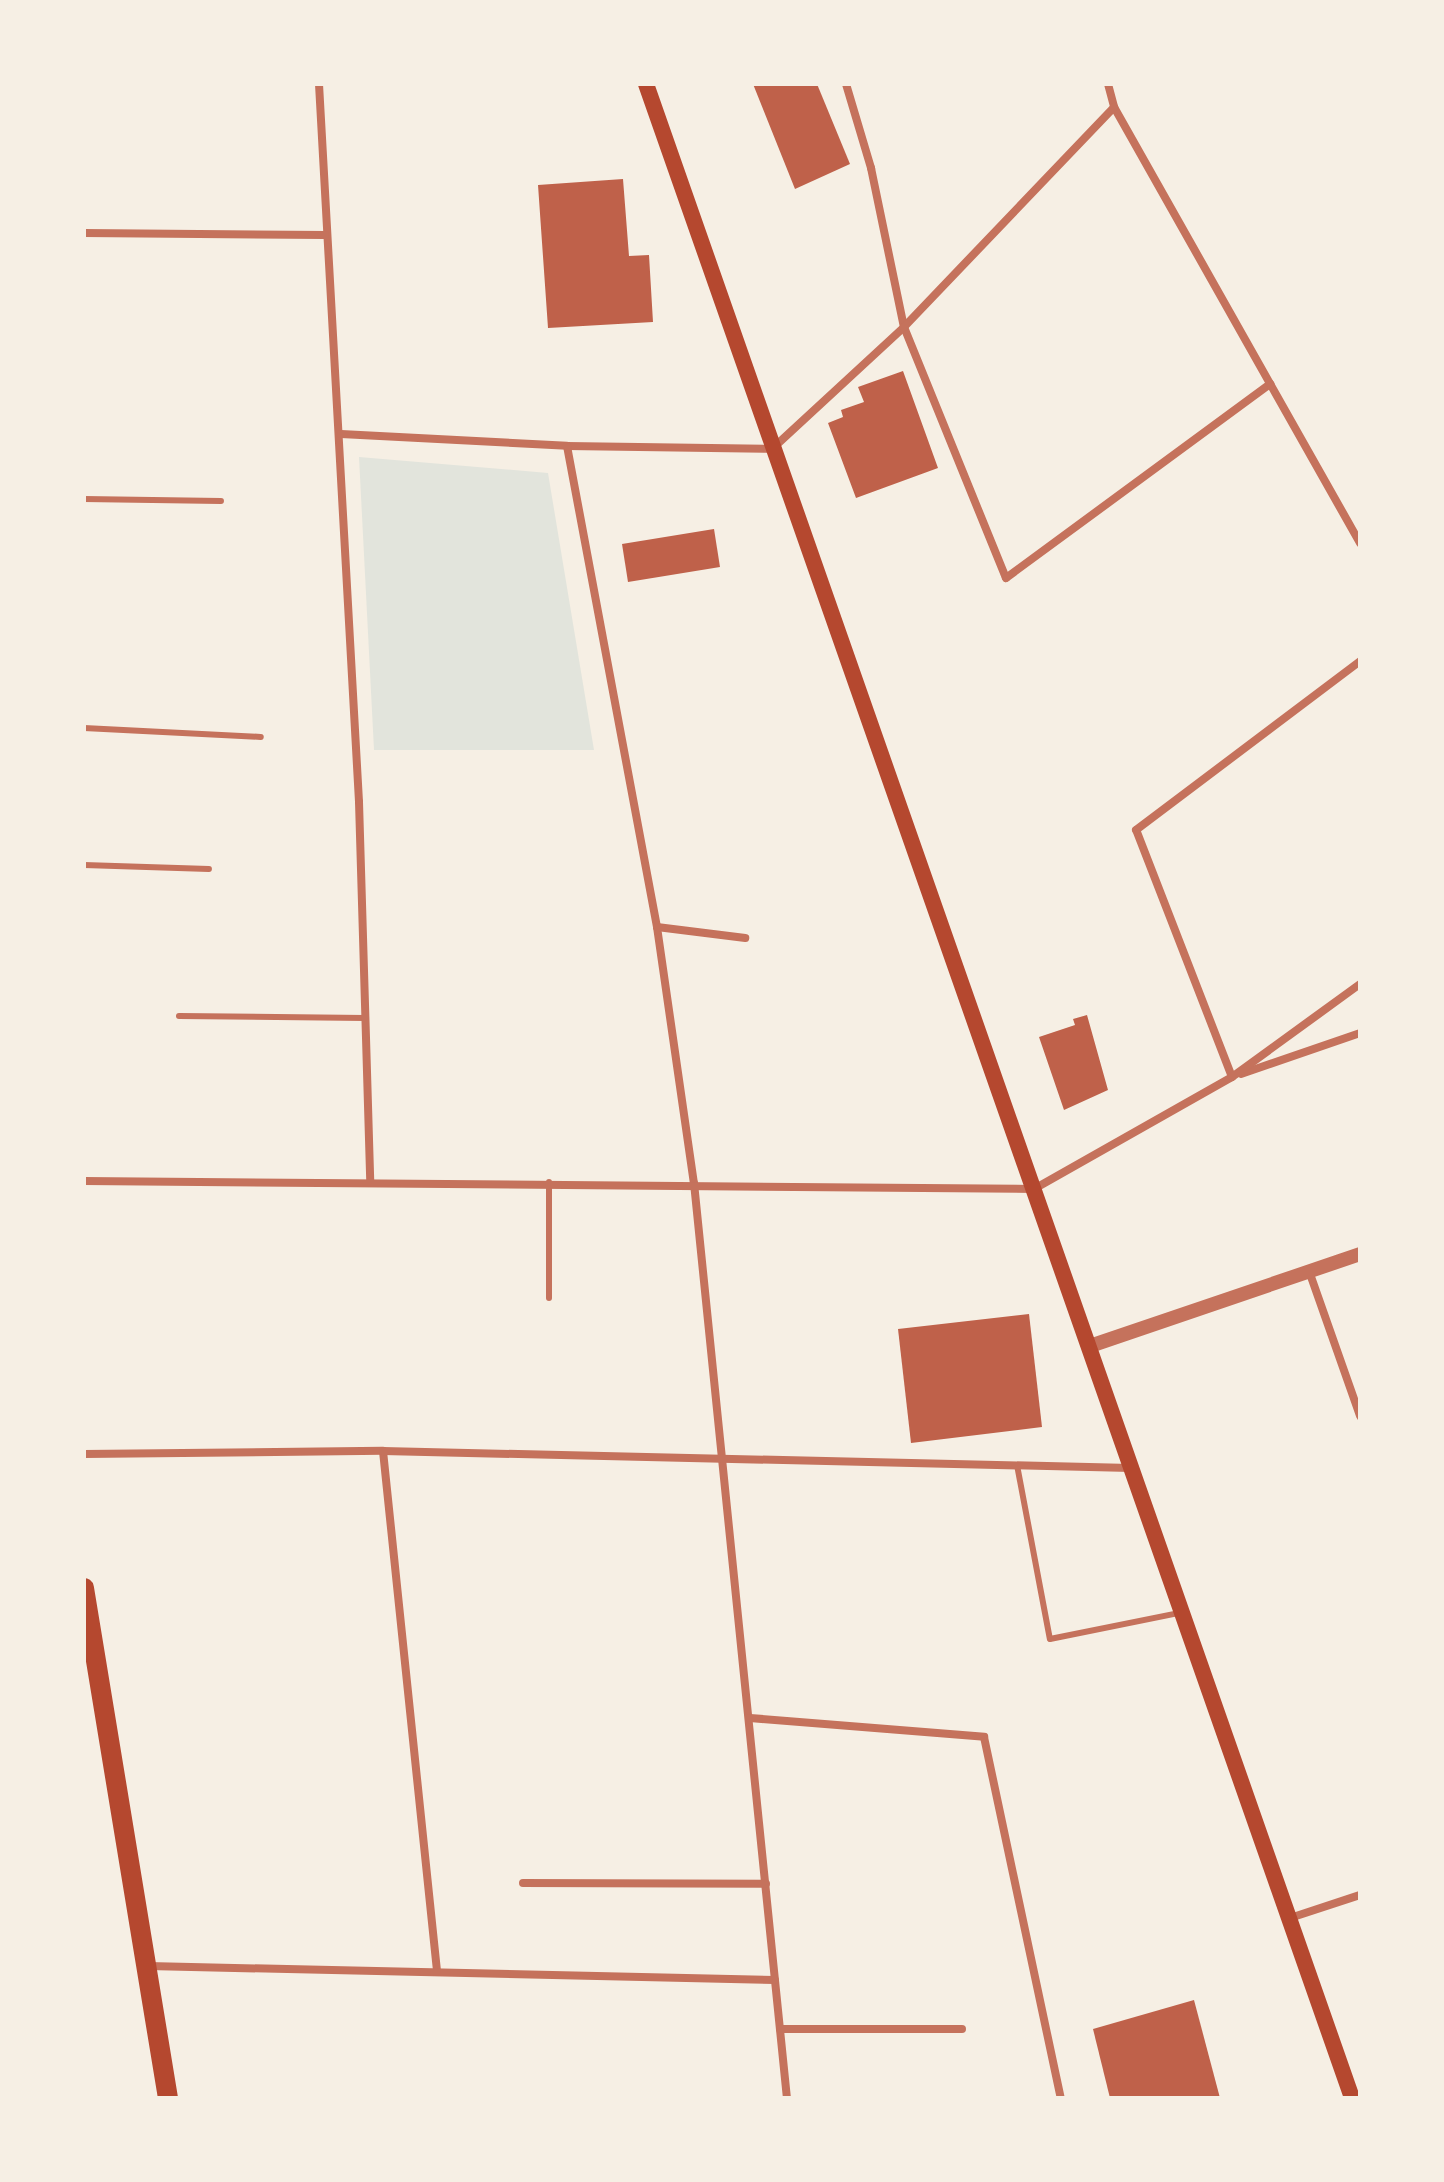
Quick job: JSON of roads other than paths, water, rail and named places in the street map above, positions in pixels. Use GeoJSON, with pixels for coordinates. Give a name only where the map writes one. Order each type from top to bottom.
{"type":"FeatureCollection","features":[{"type":"Feature","properties":{"kind":"main road"},"geometry":{"type":"LineString","coordinates":[[646,84],[1352,2098]]}},
{"type":"Feature","properties":{"kind":"main road"},"geometry":{"type":"LineString","coordinates":[[84,1588],[168,2098]]}},
{"type":"Feature","properties":{"kind":"street"},"geometry":{"type":"LineString","coordinates":[[319,84],[325,235],[341,434],[370,1181]]}},
{"type":"Feature","properties":{"kind":"street"},"geometry":{"type":"LineString","coordinates":[[846,84],[871,168],[904,327],[1006,578],[1270,384]]}},
{"type":"Feature","properties":{"kind":"street"},"geometry":{"type":"LineString","coordinates":[[1108,84],[1114,107],[1360,543]]}},
{"type":"Feature","properties":{"kind":"street"},"geometry":{"type":"LineString","coordinates":[[341,434],[567,446],[772,449],[904,327],[1114,107]]}},
{"type":"Feature","properties":{"kind":"street"},"geometry":{"type":"LineString","coordinates":[[84,233],[325,235]]}},
{"type":"Feature","properties":{"kind":"street"},"geometry":{"type":"LineString","coordinates":[[567,446],[657,927],[694,1183],[725,1456],[787,2098]]}},
{"type":"Feature","properties":{"kind":"street"},"geometry":{"type":"LineString","coordinates":[[1232,1077],[1136,830],[1360,661]]}},
{"type":"Feature","properties":{"kind":"street"},"geometry":{"type":"LineString","coordinates":[[657,927],[745,938]]}},
{"type":"Feature","properties":{"kind":"street"},"geometry":{"type":"LineString","coordinates":[[84,1181],[694,1183],[1034,1189],[1232,1077],[1360,984]]}},
{"type":"Feature","properties":{"kind":"street"},"geometry":{"type":"LineString","coordinates":[[1232,1077],[1360,1033]]}},
{"type":"Feature","properties":{"kind":"street"},"geometry":{"type":"LineString","coordinates":[[1090,1346],[1360,1254]]}},
{"type":"Feature","properties":{"kind":"street"},"geometry":{"type":"LineString","coordinates":[[1309,1271],[1360,1416]]}},
{"type":"Feature","properties":{"kind":"street"},"geometry":{"type":"LineString","coordinates":[[383,1451],[437,1971]]}},
{"type":"Feature","properties":{"kind":"street"},"geometry":{"type":"LineString","coordinates":[[84,1454],[383,1451],[725,1456],[1132,1468]]}},
{"type":"Feature","properties":{"kind":"street"},"geometry":{"type":"LineString","coordinates":[[750,1718],[984,1737],[1061,2098]]}},
{"type":"Feature","properties":{"kind":"street"},"geometry":{"type":"LineString","coordinates":[[523,1883],[766,1884]]}},
{"type":"Feature","properties":{"kind":"street"},"geometry":{"type":"LineString","coordinates":[[1290,1918],[1360,1895]]}},
{"type":"Feature","properties":{"kind":"street"},"geometry":{"type":"LineString","coordinates":[[148,1966],[775,1980]]}},
{"type":"Feature","properties":{"kind":"street"},"geometry":{"type":"LineString","coordinates":[[780,2029],[962,2029]]}},
{"type":"Feature","properties":{"kind":"lane"},"geometry":{"type":"LineString","coordinates":[[84,499],[221,501]]}},
{"type":"Feature","properties":{"kind":"lane"},"geometry":{"type":"LineString","coordinates":[[84,728],[261,737]]}},
{"type":"Feature","properties":{"kind":"lane"},"geometry":{"type":"LineString","coordinates":[[84,865],[209,869]]}},
{"type":"Feature","properties":{"kind":"lane"},"geometry":{"type":"LineString","coordinates":[[179,1016],[365,1018]]}},
{"type":"Feature","properties":{"kind":"lane"},"geometry":{"type":"LineString","coordinates":[[549,1182],[549,1298]]}},
{"type":"Feature","properties":{"kind":"lane"},"geometry":{"type":"LineString","coordinates":[[1017,1465],[1050,1639],[1183,1613]]}}]}
